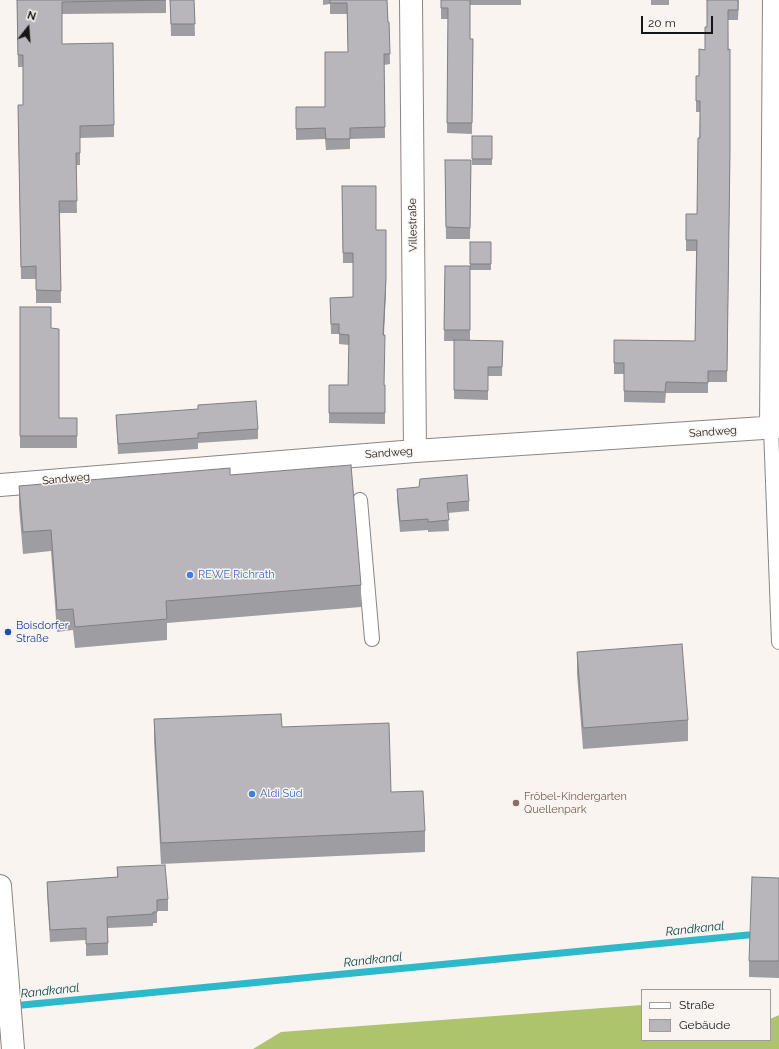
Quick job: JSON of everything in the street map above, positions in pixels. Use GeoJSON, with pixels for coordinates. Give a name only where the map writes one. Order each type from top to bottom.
{"type":"FeatureCollection","features":[{"type":"Feature","properties":{"kind":"street","name":"Villestraße"},"geometry":{"type":"LineString","coordinates":[[411,0],[415,451]]}},
{"type":"Feature","properties":{"kind":"street"},"geometry":{"type":"LineString","coordinates":[[774,0],[775,428]]}},
{"type":"Feature","properties":{"kind":"street","name":"Sandweg"},"geometry":{"type":"LineString","coordinates":[[0,485],[415,451],[775,428]]}},
{"type":"Feature","properties":{"kind":"street"},"geometry":{"type":"LineString","coordinates":[[0,886],[13,1046]]}},
{"type":"Feature","properties":{"kind":"lane"},"geometry":{"type":"LineString","coordinates":[[775,428],[779,642]]}},
{"type":"Feature","properties":{"kind":"lane"},"geometry":{"type":"LineString","coordinates":[[360,500],[372,639]]}},
{"type":"Feature","properties":{"kind":"green space"},"geometry":{"type":"Polygon","coordinates":[[[641,1005],[641,1041],[771,1041],[771,1019],[779,1015],[779,1049],[253,1049],[281,1032],[641,1005]]]}},
{"type":"Feature","properties":{"kind":"building"},"geometry":{"type":"Polygon","coordinates":[[[17,0],[166,0],[62,2],[62,44],[113,43],[114,125],[80,126],[80,153],[76,153],[77,201],[59,201],[61,291],[36,290],[36,266],[21,267],[18,105],[23,105],[23,55],[18,55],[17,0]]]}},
{"type":"Feature","properties":{"kind":"building"},"geometry":{"type":"Polygon","coordinates":[[[170,0],[194,0],[195,24],[171,24],[170,0]]]}},
{"type":"Feature","properties":{"kind":"building"},"geometry":{"type":"Polygon","coordinates":[[[330,0],[387,0],[390,54],[384,54],[385,127],[350,128],[350,139],[326,139],[325,128],[296,129],[296,107],[325,107],[325,52],[348,52],[347,3],[330,3],[330,0]]]}},
{"type":"Feature","properties":{"kind":"building"},"geometry":{"type":"Polygon","coordinates":[[[441,0],[470,0],[470,39],[473,39],[472,123],[447,123],[448,8],[441,8],[441,0]]]}},
{"type":"Feature","properties":{"kind":"building"},"geometry":{"type":"Polygon","coordinates":[[[707,0],[738,0],[738,10],[728,10],[728,50],[730,49],[730,152],[727,371],[708,371],[708,383],[666,382],[665,392],[624,391],[624,363],[614,363],[614,340],[695,341],[697,240],[686,240],[686,214],[697,214],[700,101],[696,101],[696,76],[699,76],[699,49],[705,50],[707,0]]]}},
{"type":"Feature","properties":{"kind":"building"},"geometry":{"type":"Polygon","coordinates":[[[472,136],[492,136],[492,159],[472,159],[472,136]]]}},
{"type":"Feature","properties":{"kind":"building"},"geometry":{"type":"Polygon","coordinates":[[[445,160],[471,160],[470,228],[446,227],[445,160]]]}},
{"type":"Feature","properties":{"kind":"building"},"geometry":{"type":"Polygon","coordinates":[[[342,186],[376,186],[376,230],[386,230],[386,279],[383,335],[385,335],[385,413],[329,413],[329,385],[348,385],[349,335],[339,334],[339,324],[331,324],[330,298],[353,297],[353,253],[343,253],[342,186]]]}},
{"type":"Feature","properties":{"kind":"building"},"geometry":{"type":"Polygon","coordinates":[[[470,242],[491,242],[491,264],[470,264],[470,242]]]}},
{"type":"Feature","properties":{"kind":"building"},"geometry":{"type":"Polygon","coordinates":[[[445,266],[470,266],[470,330],[444,330],[445,266]]]}},
{"type":"Feature","properties":{"kind":"building"},"geometry":{"type":"Polygon","coordinates":[[[20,307],[51,307],[51,328],[59,329],[59,418],[77,418],[77,436],[20,436],[20,307]]]}},
{"type":"Feature","properties":{"kind":"building"},"geometry":{"type":"Polygon","coordinates":[[[454,340],[503,341],[502,367],[488,367],[488,391],[454,390],[454,340]]]}},
{"type":"Feature","properties":{"kind":"building"},"geometry":{"type":"Polygon","coordinates":[[[256,401],[258,429],[198,433],[198,438],[118,444],[116,415],[198,409],[198,405],[256,401]]]}},
{"type":"Feature","properties":{"kind":"building"},"geometry":{"type":"Polygon","coordinates":[[[351,465],[361,585],[166,601],[167,619],[75,627],[73,609],[57,610],[51,530],[23,532],[19,486],[230,468],[230,475],[351,465]]]}},
{"type":"Feature","properties":{"kind":"building"},"geometry":{"type":"Polygon","coordinates":[[[467,475],[469,501],[447,503],[449,520],[428,522],[428,519],[400,521],[397,489],[419,487],[420,479],[467,475]]]}},
{"type":"Feature","properties":{"kind":"building"},"geometry":{"type":"Polygon","coordinates":[[[682,644],[688,720],[583,728],[577,652],[682,644]]]}},
{"type":"Feature","properties":{"kind":"building"},"geometry":{"type":"Polygon","coordinates":[[[281,714],[282,727],[389,723],[391,792],[423,791],[425,831],[161,843],[154,719],[281,714]]]}},
{"type":"Feature","properties":{"kind":"building"},"geometry":{"type":"Polygon","coordinates":[[[165,865],[168,899],[157,900],[157,912],[153,912],[153,914],[107,917],[108,943],[86,944],[86,928],[50,930],[47,882],[118,877],[117,867],[165,865]]]}},
{"type":"Feature","properties":{"kind":"building"},"geometry":{"type":"Polygon","coordinates":[[[752,877],[779,878],[779,961],[749,961],[752,877]]]}},
{"type":"Feature","properties":{"kind":"waterway","name":"Randkanal"},"geometry":{"type":"LineString","coordinates":[[12,1006],[748,935]]}},
{"type":"Feature","properties":{"kind":"place","name":"REWE Richrath"},"geometry":{"type":"Point","coordinates":[190,575]}},
{"type":"Feature","properties":{"kind":"place","name":"Boisdorfer Straße"},"geometry":{"type":"Point","coordinates":[8,632]}},
{"type":"Feature","properties":{"kind":"place","name":"Aldi Süd"},"geometry":{"type":"Point","coordinates":[252,794]}},
{"type":"Feature","properties":{"kind":"place","name":"Fröbel-Kindergarten Quellenpark"},"geometry":{"type":"Point","coordinates":[516,803]}}]}
